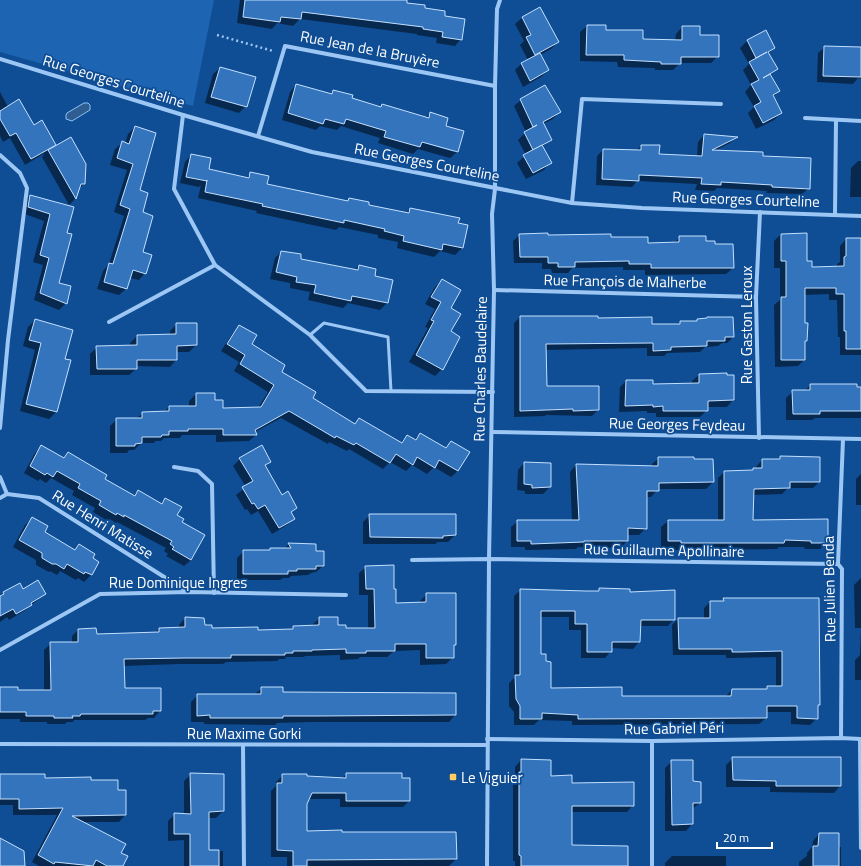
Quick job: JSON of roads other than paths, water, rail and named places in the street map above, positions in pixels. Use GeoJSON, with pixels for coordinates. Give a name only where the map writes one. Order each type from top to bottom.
{"type":"FeatureCollection","features":[{"type":"Feature","properties":{"kind":"street","name":"Rue Charles Baudelaire"},"geometry":{"type":"LineString","coordinates":[[487,866],[489,559],[494,290],[492,214],[495,188],[497,10],[500,0]]}},
{"type":"Feature","properties":{"kind":"street","name":"Rue Jean de la Bruyère"},"geometry":{"type":"LineString","coordinates":[[258,136],[285,46],[495,86]]}},
{"type":"Feature","properties":{"kind":"street","name":"Rue Georges Courteline"},"geometry":{"type":"LineString","coordinates":[[0,59],[183,115],[312,152],[495,188],[572,202],[642,208],[861,216]]}},
{"type":"Feature","properties":{"kind":"street"},"geometry":{"type":"LineString","coordinates":[[572,202],[582,99],[721,104]]}},
{"type":"Feature","properties":{"kind":"street"},"geometry":{"type":"LineString","coordinates":[[183,115],[174,189],[215,265],[310,335],[366,391],[493,392]]}},
{"type":"Feature","properties":{"kind":"street"},"geometry":{"type":"LineString","coordinates":[[805,118],[861,121]]}},
{"type":"Feature","properties":{"kind":"street"},"geometry":{"type":"LineString","coordinates":[[835,214],[836,120]]}},
{"type":"Feature","properties":{"kind":"street"},"geometry":{"type":"LineString","coordinates":[[0,155],[20,173],[27,188],[8,340],[0,428]]}},
{"type":"Feature","properties":{"kind":"street","name":"Rue Gaston Leroux"},"geometry":{"type":"LineString","coordinates":[[759,438],[756,297],[760,212]]}},
{"type":"Feature","properties":{"kind":"street"},"geometry":{"type":"LineString","coordinates":[[109,322],[215,265]]}},
{"type":"Feature","properties":{"kind":"street","name":"Rue François de Malherbe"},"geometry":{"type":"LineString","coordinates":[[494,290],[756,297]]}},
{"type":"Feature","properties":{"kind":"street","name":"Rue Georges Feydeau"},"geometry":{"type":"LineString","coordinates":[[492,432],[861,439]]}},
{"type":"Feature","properties":{"kind":"street","name":"Rue Julien Benda"},"geometry":{"type":"LineString","coordinates":[[841,738],[842,569],[838,564],[843,439]]}},
{"type":"Feature","properties":{"kind":"street"},"geometry":{"type":"LineString","coordinates":[[174,467],[198,471],[212,484],[214,593]]}},
{"type":"Feature","properties":{"kind":"street"},"geometry":{"type":"LineString","coordinates":[[0,477],[7,494],[0,498]]}},
{"type":"Feature","properties":{"kind":"street","name":"Rue Henri Matisse"},"geometry":{"type":"LineString","coordinates":[[7,494],[39,498],[189,592]]}},
{"type":"Feature","properties":{"kind":"street","name":"Rue Guillaume Apollinaire"},"geometry":{"type":"LineString","coordinates":[[412,560],[489,559],[838,564]]}},
{"type":"Feature","properties":{"kind":"street","name":"Rue Dominique Ingres"},"geometry":{"type":"LineString","coordinates":[[0,650],[100,594],[189,592],[346,596]]}},
{"type":"Feature","properties":{"kind":"street","name":"Rue Gabriel Péri"},"geometry":{"type":"LineString","coordinates":[[487,739],[652,741],[860,739]]}},
{"type":"Feature","properties":{"kind":"street"},"geometry":{"type":"LineString","coordinates":[[860,739],[861,848]]}},
{"type":"Feature","properties":{"kind":"street"},"geometry":{"type":"LineString","coordinates":[[652,741],[652,866]]}},
{"type":"Feature","properties":{"kind":"street","name":"Rue Maxime Gorki"},"geometry":{"type":"LineString","coordinates":[[0,744],[487,745]]}},
{"type":"Feature","properties":{"kind":"street"},"geometry":{"type":"LineString","coordinates":[[243,745],[244,866]]}},
{"type":"Feature","properties":{"kind":"lane"},"geometry":{"type":"LineString","coordinates":[[310,335],[324,323],[388,337],[391,391]]}},
{"type":"Feature","properties":{"kind":"place","name":"Le Viguier"},"geometry":{"type":"Point","coordinates":[453,777]}}]}
